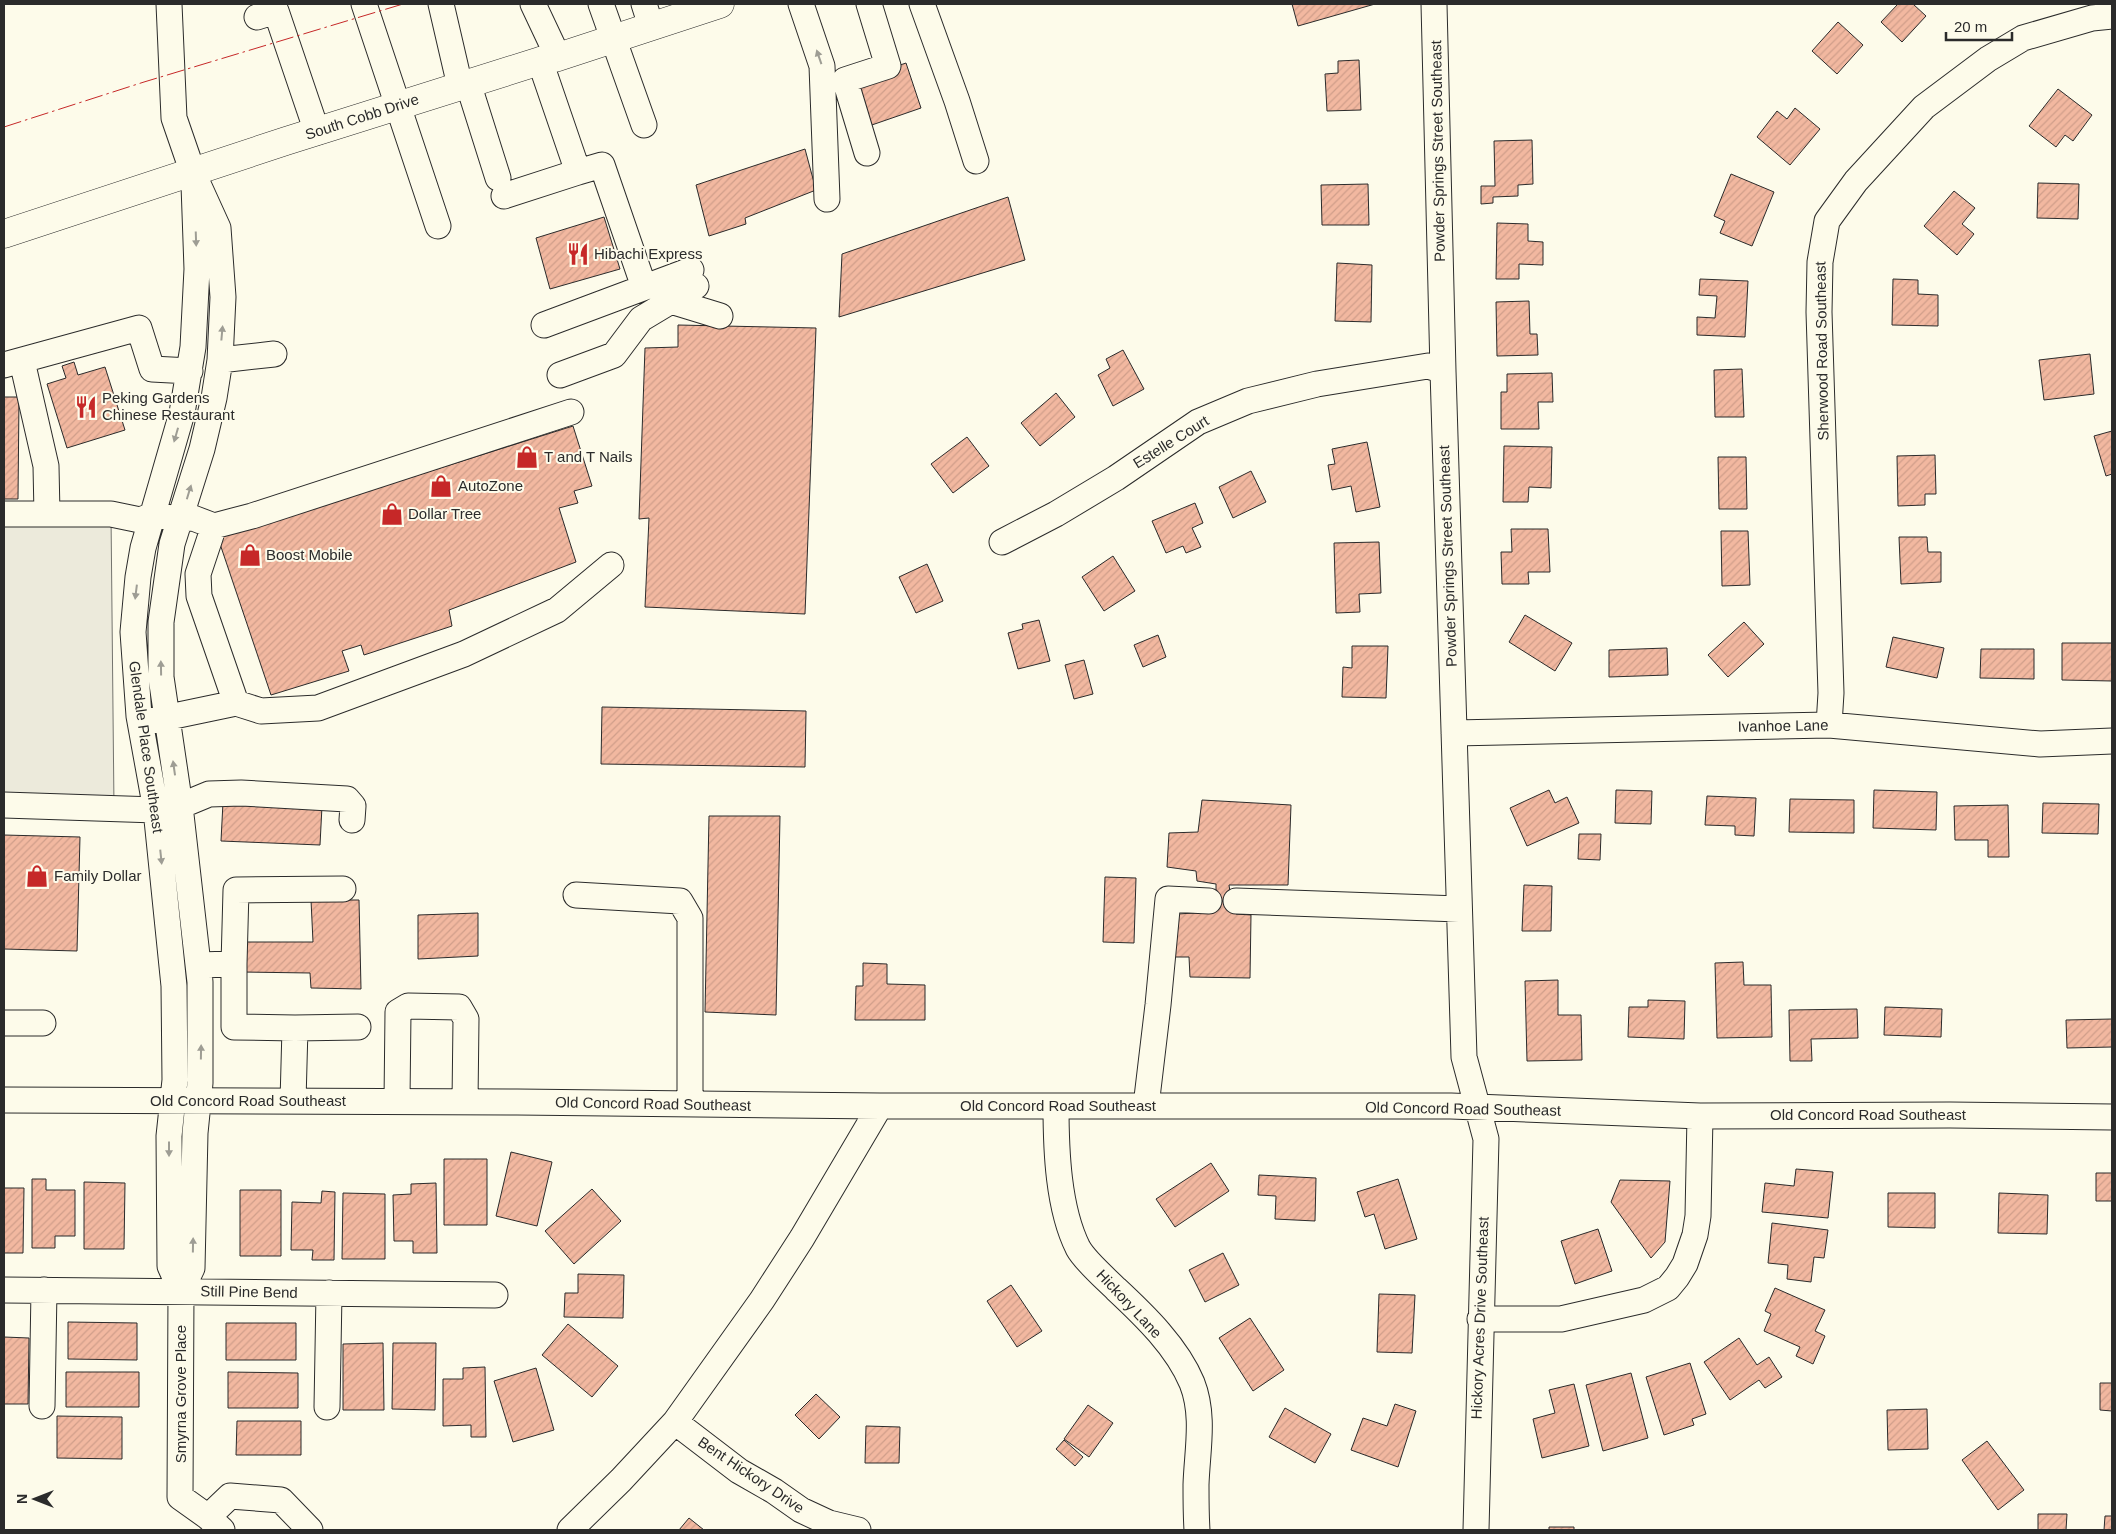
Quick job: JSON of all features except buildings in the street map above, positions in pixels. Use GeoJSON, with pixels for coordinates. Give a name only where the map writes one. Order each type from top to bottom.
{"type":"FeatureCollection","features":[{"type":"Feature","properties":{"kind":"main road","name":"South Cobb Drive"},"geometry":{"type":"LineString","coordinates":[[4,234],[613,38],[648,15],[719,4]]}},
{"type":"Feature","properties":{"kind":"street"},"geometry":{"type":"LineString","coordinates":[[169,4],[177,42],[174,118],[193,173]]}},
{"type":"Feature","properties":{"kind":"street"},"geometry":{"type":"LineString","coordinates":[[364,4],[438,226]]}},
{"type":"Feature","properties":{"kind":"street"},"geometry":{"type":"LineString","coordinates":[[441,4],[464,85],[501,187],[578,172],[602,165],[644,287]]}},
{"type":"Feature","properties":{"kind":"street"},"geometry":{"type":"LineString","coordinates":[[532,4],[549,59],[578,172]]}},
{"type":"Feature","properties":{"kind":"street"},"geometry":{"type":"LineString","coordinates":[[601,4],[644,125]]}},
{"type":"Feature","properties":{"kind":"street"},"geometry":{"type":"LineString","coordinates":[[801,4],[822,66],[827,199]]}},
{"type":"Feature","properties":{"kind":"street"},"geometry":{"type":"LineString","coordinates":[[867,153],[845,80],[888,66],[869,4]]}},
{"type":"Feature","properties":{"kind":"street"},"geometry":{"type":"LineString","coordinates":[[922,4],[958,101],[976,161]]}},
{"type":"Feature","properties":{"kind":"street","name":"Powder Springs Street Southeast"},"geometry":{"type":"LineString","coordinates":[[1434,4],[1464,1057],[1476,1107]]}},
{"type":"Feature","properties":{"kind":"street"},"geometry":{"type":"LineString","coordinates":[[257,17],[276,11],[317,132]]}},
{"type":"Feature","properties":{"kind":"street","name":"Sherwood Road Southeast"},"geometry":{"type":"LineString","coordinates":[[1829,725],[1831,693],[1819,312],[1820,262],[1827,221],[1856,181],[1924,108],[1988,59],[2022,38],[2092,18],[2112,16]]}},
{"type":"Feature","properties":{"kind":"street","name":"Glendale Place Southeast"},"geometry":{"type":"LineString","coordinates":[[185,1100],[175,1080],[167,716],[161,678],[161,622],[167,572],[180,519],[208,424],[220,360],[223,297],[218,228],[193,173]]}},
{"type":"Feature","properties":{"kind":"street","name":"Glendale Place Southeast"},"geometry":{"type":"LineString","coordinates":[[185,1100],[201,1028],[198,964],[168,808],[141,723],[135,683],[133,632],[138,577],[143,548],[182,413],[190,371],[195,322],[196,269],[193,173]]}},
{"type":"Feature","properties":{"kind":"street"},"geometry":{"type":"LineString","coordinates":[[544,325],[644,287],[693,278],[672,301],[641,319],[614,355],[560,375]]}},
{"type":"Feature","properties":{"kind":"street"},"geometry":{"type":"LineString","coordinates":[[672,301],[720,316]]}},
{"type":"Feature","properties":{"kind":"street"},"geometry":{"type":"LineString","coordinates":[[46,514],[46,466],[13,363],[139,328],[152,368],[190,371]]}},
{"type":"Feature","properties":{"kind":"street"},"geometry":{"type":"LineString","coordinates":[[220,360],[274,354]]}},
{"type":"Feature","properties":{"kind":"street","name":"Estelle Court"},"geometry":{"type":"LineString","coordinates":[[1002,542],[1056,514],[1116,478],[1198,422],[1248,401],[1317,384],[1428,366],[1443,371]]}},
{"type":"Feature","properties":{"kind":"street"},"geometry":{"type":"LineString","coordinates":[[4,514],[111,514],[140,520],[153,515],[180,519],[193,518],[214,526],[261,513],[571,412]]}},
{"type":"Feature","properties":{"kind":"street"},"geometry":{"type":"LineString","coordinates":[[214,526],[198,574],[199,596],[236,702]]}},
{"type":"Feature","properties":{"kind":"street"},"geometry":{"type":"LineString","coordinates":[[141,723],[236,702],[261,710],[318,708],[464,654],[557,610],[611,565]]}},
{"type":"Feature","properties":{"kind":"street","name":"Ivanhoe Lane"},"geometry":{"type":"LineString","coordinates":[[1454,733],[1829,725],[2040,744],[2112,741]]}},
{"type":"Feature","properties":{"kind":"street"},"geometry":{"type":"LineString","coordinates":[[4,805],[168,808],[209,794],[241,793],[347,799],[353,806],[352,820]]}},
{"type":"Feature","properties":{"kind":"street"},"geometry":{"type":"LineString","coordinates":[[343,889],[236,890],[234,1027],[358,1027]]}},
{"type":"Feature","properties":{"kind":"street"},"geometry":{"type":"LineString","coordinates":[[576,895],[680,900],[690,918],[690,1104]]}},
{"type":"Feature","properties":{"kind":"street"},"geometry":{"type":"LineString","coordinates":[[1146,1106],[1168,899],[1209,902]]}},
{"type":"Feature","properties":{"kind":"street"},"geometry":{"type":"LineString","coordinates":[[1236,902],[1460,909]]}},
{"type":"Feature","properties":{"kind":"street"},"geometry":{"type":"LineString","coordinates":[[198,964],[234,964]]}},
{"type":"Feature","properties":{"kind":"street"},"geometry":{"type":"LineString","coordinates":[[397,1101],[398,1012],[408,1006],[459,1007],[463,1013],[466,1019],[465,1102]]}},
{"type":"Feature","properties":{"kind":"street"},"geometry":{"type":"LineString","coordinates":[[4,1023],[43,1023]]}},
{"type":"Feature","properties":{"kind":"street"},"geometry":{"type":"LineString","coordinates":[[293,1101],[295,1028]]}},
{"type":"Feature","properties":{"kind":"street","name":"Old Concord Road Southeast"},"geometry":{"type":"LineString","coordinates":[[4,1100],[397,1101],[880,1106],[1476,1107],[1700,1116],[2112,1117]]}},
{"type":"Feature","properties":{"kind":"street","name":"Smyrna Grove Place"},"geometry":{"type":"LineString","coordinates":[[185,1100],[169,1136],[170,1266],[181,1291],[180,1496],[215,1524]]}},
{"type":"Feature","properties":{"kind":"street","name":"Smyrna Grove Place"},"geometry":{"type":"LineString","coordinates":[[181,1291],[192,1268],[194,1202],[195,1133],[185,1100]]}},
{"type":"Feature","properties":{"kind":"street"},"geometry":{"type":"LineString","coordinates":[[570,1530],[622,1480],[675,1422],[762,1300],[802,1238],[880,1106]]}},
{"type":"Feature","properties":{"kind":"street","name":"Hickory Lane"},"geometry":{"type":"LineString","coordinates":[[1056,1106],[1056,1139],[1062,1196],[1078,1249],[1103,1277],[1145,1316],[1182,1363],[1192,1385],[1200,1415],[1196,1485],[1197,1530]]}},
{"type":"Feature","properties":{"kind":"street","name":"Hickory Acres Drive Southeast"},"geometry":{"type":"LineString","coordinates":[[1476,1107],[1486,1139],[1476,1530]]}},
{"type":"Feature","properties":{"kind":"street"},"geometry":{"type":"LineString","coordinates":[[1480,1320],[1561,1319],[1644,1300],[1668,1288],[1677,1278],[1685,1264],[1695,1234],[1698,1216],[1700,1116]]}},
{"type":"Feature","properties":{"kind":"street"},"geometry":{"type":"LineString","coordinates":[[169,1202],[194,1202]]}},
{"type":"Feature","properties":{"kind":"street","name":"Still Pine Bend"},"geometry":{"type":"LineString","coordinates":[[4,1290],[495,1295]]}},
{"type":"Feature","properties":{"kind":"street"},"geometry":{"type":"LineString","coordinates":[[42,1406],[44,1290]]}},
{"type":"Feature","properties":{"kind":"street"},"geometry":{"type":"LineString","coordinates":[[327,1407],[329,1293]]}},
{"type":"Feature","properties":{"kind":"street","name":"Bent Hickory Drive"},"geometry":{"type":"LineString","coordinates":[[675,1422],[739,1471],[774,1491],[801,1510],[829,1523],[858,1530]]}},
{"type":"Feature","properties":{"kind":"street"},"geometry":{"type":"LineString","coordinates":[[215,1524],[230,1496],[281,1500],[310,1530]]}},
{"type":"Feature","properties":{"kind":"shaded area"},"geometry":{"type":"Polygon","coordinates":[[[4,513],[111,514],[114,808],[4,805],[4,513]]]}},
{"type":"Feature","properties":{"kind":"power"},"geometry":{"type":"LineString","coordinates":[[4,127],[144,82],[403,4]]}},
{"type":"Feature","properties":{"kind":"place","name":"Hibachi Express"},"geometry":{"type":"Point","coordinates":[578,254]}},
{"type":"Feature","properties":{"kind":"place","name":"Peking Gardens Chinese Restaurant"},"geometry":{"type":"Point","coordinates":[86,407]}},
{"type":"Feature","properties":{"kind":"place","name":"T and T Nails"},"geometry":{"type":"Point","coordinates":[527,457]}},
{"type":"Feature","properties":{"kind":"place","name":"AutoZone"},"geometry":{"type":"Point","coordinates":[441,486]}},
{"type":"Feature","properties":{"kind":"place","name":"Dollar Tree"},"geometry":{"type":"Point","coordinates":[392,514]}},
{"type":"Feature","properties":{"kind":"place","name":"Boost Mobile"},"geometry":{"type":"Point","coordinates":[250,555]}},
{"type":"Feature","properties":{"kind":"place","name":"Family Dollar"},"geometry":{"type":"Point","coordinates":[37,876]}}]}
